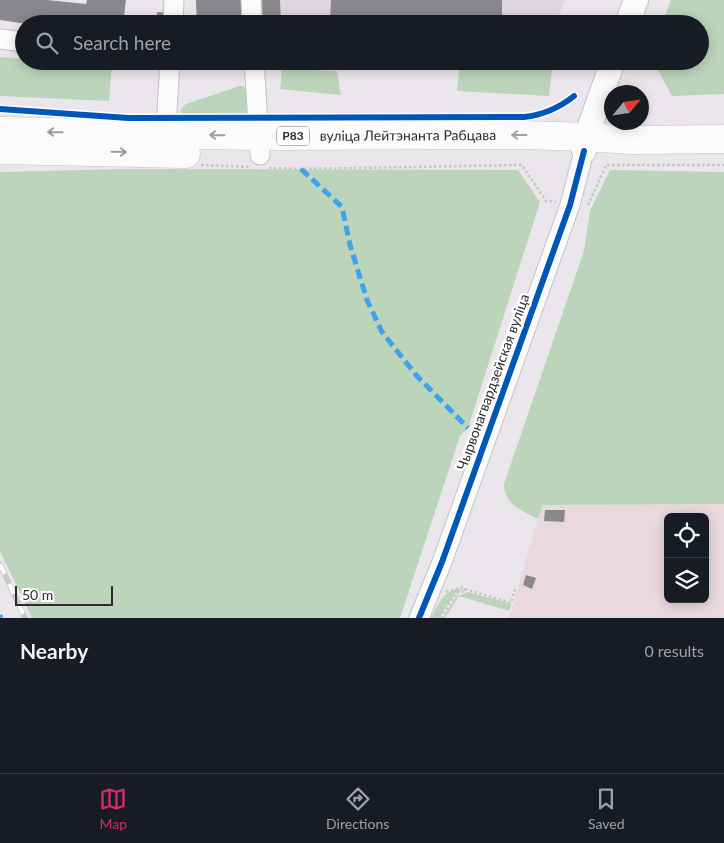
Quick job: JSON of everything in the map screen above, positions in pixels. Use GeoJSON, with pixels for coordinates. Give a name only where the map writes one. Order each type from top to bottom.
{"type":"FeatureCollection","features":[{"type":"Feature","properties":{"kind":"highway","name":"вуліца Лейтэнанта Рабцава"},"geometry":{"type":"LineString","coordinates":[[0,132],[165,144],[258,157],[522,154],[585,144],[633,140],[724,139]]}},
{"type":"Feature","properties":{"kind":"highway","name":"вуліца Лейтэнанта Рабцава"},"geometry":{"type":"LineString","coordinates":[[0,150],[165,144]]}},
{"type":"Feature","properties":{"kind":"highway","name":"вуліца Лейтэнанта Рабцава"},"geometry":{"type":"LineString","coordinates":[[585,144],[724,153]]}},
{"type":"Feature","properties":{"kind":"main road"},"geometry":{"type":"LineString","coordinates":[[630,15],[636,0]]}},
{"type":"Feature","properties":{"kind":"main road"},"geometry":{"type":"LineString","coordinates":[[585,144],[611,70]]}},
{"type":"Feature","properties":{"kind":"street"},"geometry":{"type":"LineString","coordinates":[[173,15],[174,0]]}},
{"type":"Feature","properties":{"kind":"street"},"geometry":{"type":"LineString","coordinates":[[251,0],[252,15]]}},
{"type":"Feature","properties":{"kind":"street"},"geometry":{"type":"LineString","coordinates":[[0,39],[15,41]]}},
{"type":"Feature","properties":{"kind":"street"},"geometry":{"type":"LineString","coordinates":[[165,144],[169,70]]}},
{"type":"Feature","properties":{"kind":"street"},"geometry":{"type":"LineString","coordinates":[[254,70],[258,157]]}},
{"type":"Feature","properties":{"kind":"street","name":"Чырвонагвардзейская вуліца"},"geometry":{"type":"LineString","coordinates":[[419,618],[442,562],[570,205],[585,144]]}},
{"type":"Feature","properties":{"kind":"path"},"geometry":{"type":"LineString","coordinates":[[194,165],[258,157],[301,169],[522,165],[546,201],[585,209],[606,165],[724,165]]}},
{"type":"Feature","properties":{"kind":"path"},"geometry":{"type":"LineString","coordinates":[[441,596],[456,588],[464,587],[512,603],[515,589]]}},
{"type":"Feature","properties":{"kind":"path"},"geometry":{"type":"LineString","coordinates":[[441,618],[456,593],[466,591],[465,588]]}},
{"type":"Feature","properties":{"kind":"shaded area"},"geometry":{"type":"Polygon","coordinates":[[[196,0],[565,0],[559,15],[197,15],[196,0]]]}},
{"type":"Feature","properties":{"kind":"shaded area"},"geometry":{"type":"Polygon","coordinates":[[[724,504],[724,618],[509,618],[542,505],[724,504]]]}},
{"type":"Feature","properties":{"kind":"green space"},"geometry":{"type":"Polygon","coordinates":[[[671,0],[724,0],[724,94],[672,96],[658,70],[709,70],[709,15],[665,15],[671,0]]]}},
{"type":"Feature","properties":{"kind":"green space"},"geometry":{"type":"Polygon","coordinates":[[[0,57],[15,58],[15,70],[111,70],[109,101],[0,96],[0,57]]]}},
{"type":"Feature","properties":{"kind":"green space"},"geometry":{"type":"Polygon","coordinates":[[[282,70],[337,71],[341,95],[280,89],[282,70]]]}},
{"type":"Feature","properties":{"kind":"green space"},"geometry":{"type":"Polygon","coordinates":[[[459,70],[552,70],[549,96],[457,91],[459,70]]]}},
{"type":"Feature","properties":{"kind":"green space"},"geometry":{"type":"Polygon","coordinates":[[[243,86],[247,92],[248,114],[181,114],[181,109],[186,104],[243,86]]]}},
{"type":"Feature","properties":{"kind":"green space"},"geometry":{"type":"Polygon","coordinates":[[[125,169],[518,170],[540,202],[468,428],[460,436],[400,618],[32,618],[0,551],[0,172],[125,169]]]}},
{"type":"Feature","properties":{"kind":"green space"},"geometry":{"type":"Polygon","coordinates":[[[610,170],[724,172],[724,504],[542,505],[538,519],[520,510],[511,502],[507,497],[504,484],[584,251],[590,211],[610,170]]]}},
{"type":"Feature","properties":{"kind":"green space"},"geometry":{"type":"Polygon","coordinates":[[[456,589],[463,590],[455,593],[439,618],[431,618],[443,597],[456,589]]]}},
{"type":"Feature","properties":{"kind":"green space"},"geometry":{"type":"Polygon","coordinates":[[[468,592],[511,604],[509,611],[459,596],[468,592]]]}},
{"type":"Feature","properties":{"kind":"green space"},"geometry":{"type":"Polygon","coordinates":[[[457,595],[459,596],[445,618],[443,618],[457,595]]]}},
{"type":"Feature","properties":{"kind":"building"},"geometry":{"type":"Polygon","coordinates":[[[0,0],[47,0],[86,4],[87,0],[126,0],[124,15],[15,15],[15,22],[0,20],[0,0]]]}},
{"type":"Feature","properties":{"kind":"building"},"geometry":{"type":"Polygon","coordinates":[[[171,0],[184,0],[182,15],[157,15],[157,12],[170,13],[171,0]]]}},
{"type":"Feature","properties":{"kind":"building"},"geometry":{"type":"Polygon","coordinates":[[[196,0],[243,0],[246,15],[197,15],[196,0]]]}},
{"type":"Feature","properties":{"kind":"building"},"geometry":{"type":"Polygon","coordinates":[[[262,0],[280,0],[281,15],[263,15],[262,0]]]}},
{"type":"Feature","properties":{"kind":"building"},"geometry":{"type":"Polygon","coordinates":[[[331,0],[502,0],[502,15],[330,15],[331,0]]]}},
{"type":"Feature","properties":{"kind":"building"},"geometry":{"type":"Polygon","coordinates":[[[545,510],[565,510],[564,522],[544,521],[545,510]]]}},
{"type":"Feature","properties":{"kind":"building"},"geometry":{"type":"Polygon","coordinates":[[[526,575],[536,578],[532,589],[523,585],[526,575]]]}},
{"type":"Feature","properties":{"kind":"railway"},"geometry":{"type":"LineString","coordinates":[[0,564],[25,618]]}},
{"type":"Feature","properties":{"kind":"marked path"},"geometry":{"type":"LineString","coordinates":[[301,169],[342,207],[350,245],[367,300],[382,332],[416,375],[468,428]]}},
{"type":"Feature","properties":{"kind":"cycle path"},"geometry":{"type":"LineString","coordinates":[[0,109],[128,118],[524,117],[538,115],[550,110],[574,96]]}},
{"type":"Feature","properties":{"kind":"cycle path"},"geometry":{"type":"LineString","coordinates":[[419,618],[442,562],[570,205],[584,151]]}}]}
